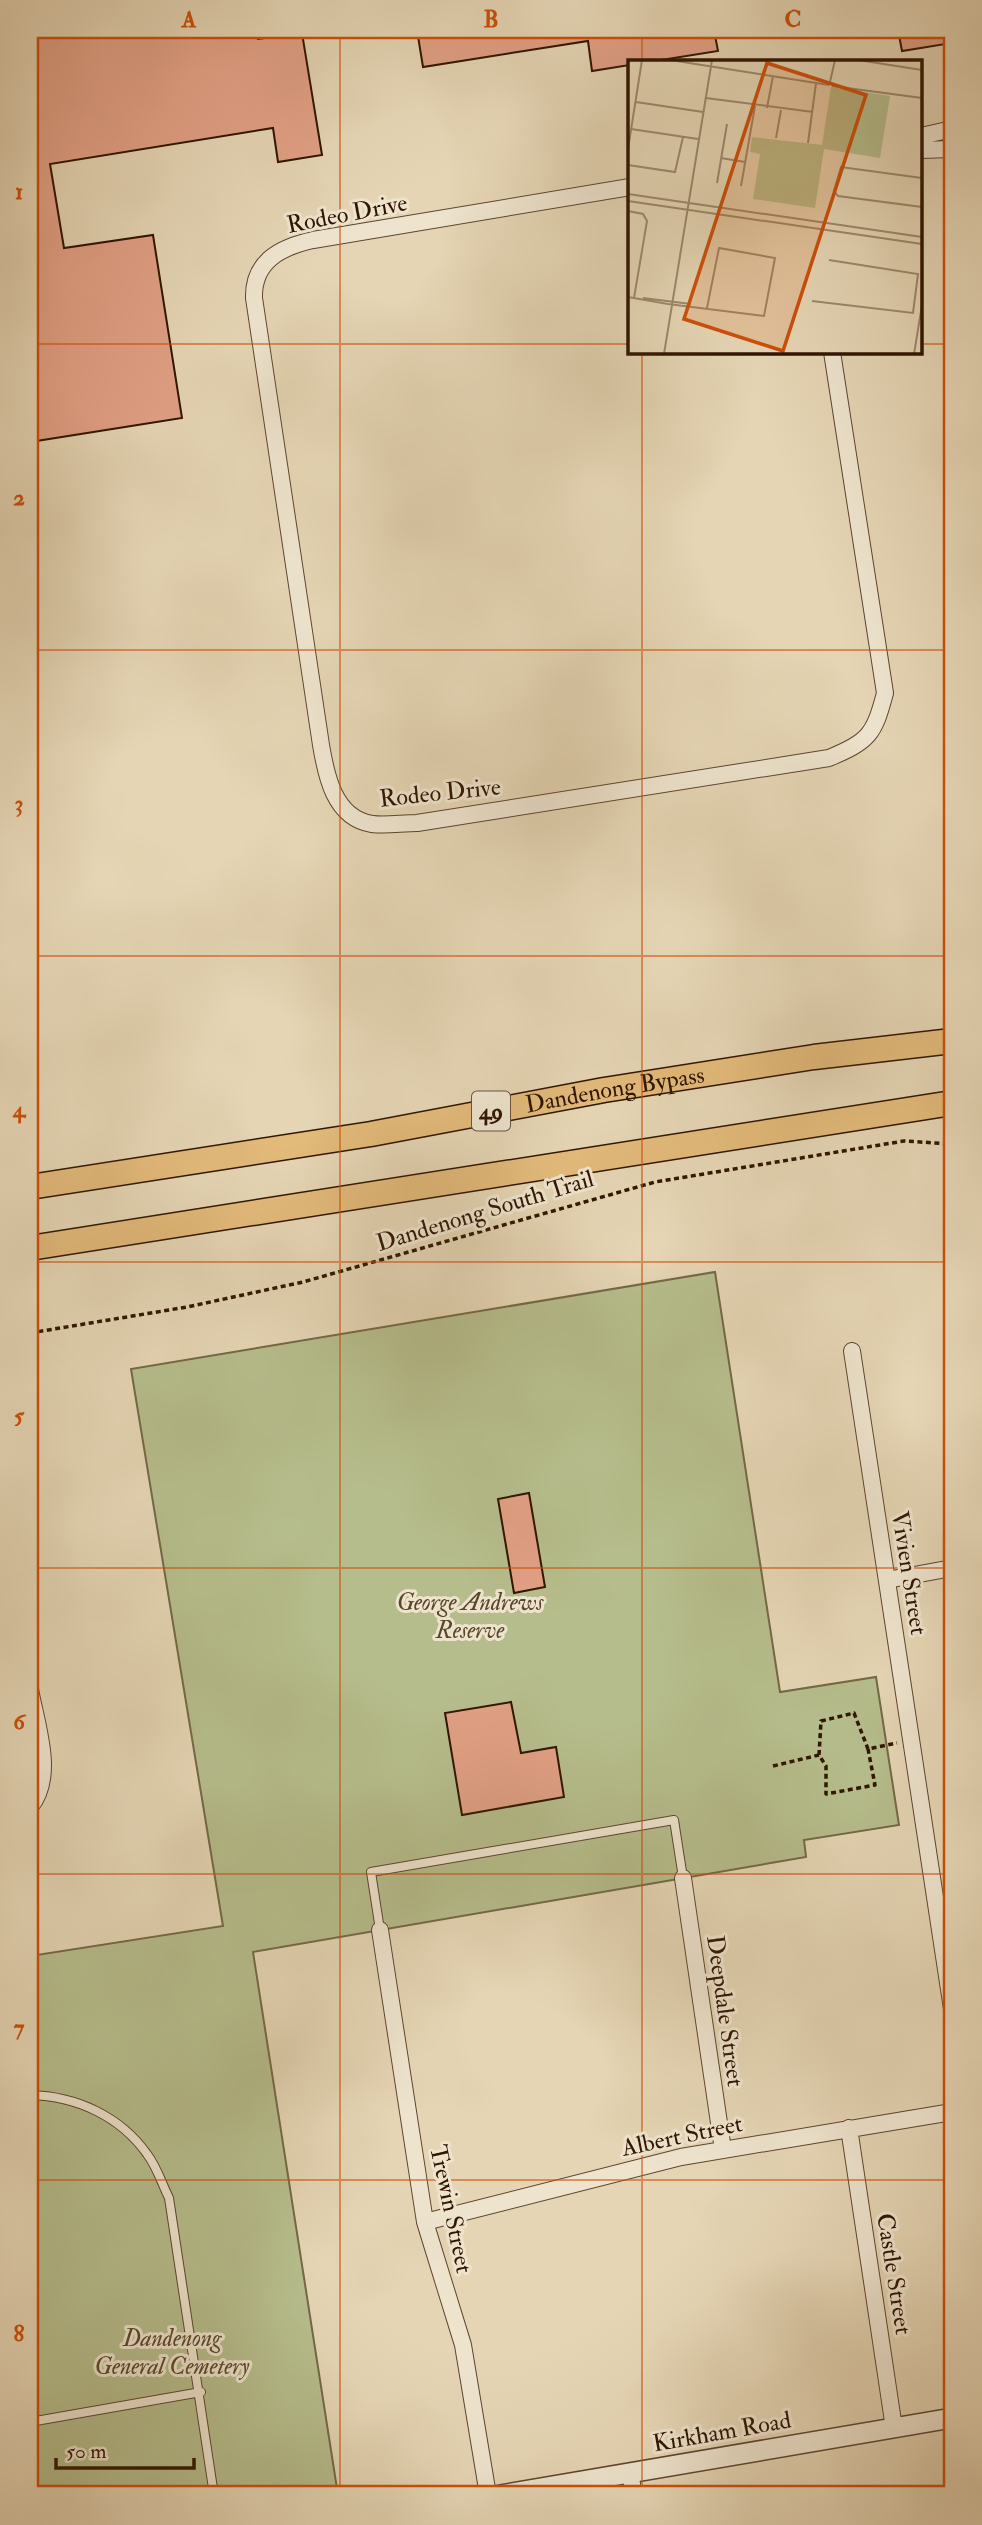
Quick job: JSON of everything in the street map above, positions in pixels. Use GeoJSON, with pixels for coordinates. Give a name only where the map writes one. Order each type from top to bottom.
{"type":"FeatureCollection","features":[{"type":"Feature","properties":{"kind":"highway","name":"Dandenong Bypass"},"geometry":{"type":"LineString","coordinates":[[30,1187],[371,1134],[814,1057],[952,1041]]}},
{"type":"Feature","properties":{"kind":"highway"},"geometry":{"type":"LineString","coordinates":[[30,1248],[952,1103]]}},
{"type":"Feature","properties":{"kind":"street"},"geometry":{"type":"LineString","coordinates":[[922,136],[952,129]]}},
{"type":"Feature","properties":{"kind":"street"},"geometry":{"type":"LineString","coordinates":[[922,150],[952,149]]}},
{"type":"Feature","properties":{"kind":"street","name":"Rodeo Drive"},"geometry":{"type":"LineString","coordinates":[[628,187],[313,240],[287,246],[272,255],[257,272],[254,298],[323,755],[329,787],[346,810],[369,824],[417,823],[829,758],[860,745],[876,729],[886,693],[832,354]]}},
{"type":"Feature","properties":{"kind":"street","name":"Vivien Street"},"geometry":{"type":"LineString","coordinates":[[852,1351],[952,2009]]}},
{"type":"Feature","properties":{"kind":"street"},"geometry":{"type":"LineString","coordinates":[[887,1580],[952,1568]]}},
{"type":"Feature","properties":{"kind":"street"},"geometry":{"type":"LineString","coordinates":[[30,1689],[43,1778],[38,1796],[30,1807]]}},
{"type":"Feature","properties":{"kind":"street","name":"Deepdale Street"},"geometry":{"type":"LineString","coordinates":[[683,1878],[723,2150]]}},
{"type":"Feature","properties":{"kind":"street","name":"Trewin Street"},"geometry":{"type":"LineString","coordinates":[[380,1930],[425,2222],[463,2345],[488,2495]]}},
{"type":"Feature","properties":{"kind":"street","name":"Albert Street"},"geometry":{"type":"LineString","coordinates":[[425,2222],[647,2165],[952,2112]]}},
{"type":"Feature","properties":{"kind":"street","name":"Castle Street"},"geometry":{"type":"LineString","coordinates":[[849,2128],[894,2428]]}},
{"type":"Feature","properties":{"kind":"street","name":"Kirkham Road"},"geometry":{"type":"LineString","coordinates":[[500,2495],[952,2418]]}},
{"type":"Feature","properties":{"kind":"street"},"geometry":{"type":"LineString","coordinates":[[630,2473],[634,2495]]}},
{"type":"Feature","properties":{"kind":"lane"},"geometry":{"type":"LineString","coordinates":[[380,1930],[371,1872],[674,1820],[683,1878]]}},
{"type":"Feature","properties":{"kind":"lane"},"geometry":{"type":"LineString","coordinates":[[30,2095],[49,2095],[82,2104],[115,2120],[148,2154],[170,2198],[201,2392],[214,2495]]}},
{"type":"Feature","properties":{"kind":"lane"},"geometry":{"type":"LineString","coordinates":[[30,2422],[201,2392]]}},
{"type":"Feature","properties":{"kind":"path","name":"Dandenong South Trail"},"geometry":{"type":"LineString","coordinates":[[30,1333],[175,1309],[303,1282],[655,1182],[904,1141],[952,1144]]}},
{"type":"Feature","properties":{"kind":"path"},"geometry":{"type":"LineString","coordinates":[[854,1713],[868,1749],[875,1785],[833,1795],[826,1794],[826,1766],[819,1755],[821,1721],[854,1713]]}},
{"type":"Feature","properties":{"kind":"path"},"geometry":{"type":"LineString","coordinates":[[868,1749],[913,1741]]}},
{"type":"Feature","properties":{"kind":"path"},"geometry":{"type":"LineString","coordinates":[[773,1766],[819,1755]]}},
{"type":"Feature","properties":{"kind":"green space","name":"George Andrews Reserve"},"geometry":{"type":"Polygon","coordinates":[[[715,1272],[780,1692],[876,1677],[899,1825],[804,1840],[806,1857],[253,1952],[338,2495],[30,2495],[30,1956],[223,1926],[131,1369],[715,1272]]]}},
{"type":"Feature","properties":{"kind":"building"},"geometry":{"type":"Polygon","coordinates":[[[30,30],[256,30],[258,39],[302,33],[322,155],[278,162],[273,128],[50,164],[64,248],[153,235],[182,418],[30,442],[30,30]]]}},
{"type":"Feature","properties":{"kind":"building"},"geometry":{"type":"Polygon","coordinates":[[[417,30],[714,30],[718,51],[661,60],[628,60],[628,65],[592,71],[588,41],[423,67],[417,30]]]}},
{"type":"Feature","properties":{"kind":"building"},"geometry":{"type":"Polygon","coordinates":[[[898,30],[952,30],[952,43],[902,51],[898,30]]]}},
{"type":"Feature","properties":{"kind":"building"},"geometry":{"type":"Polygon","coordinates":[[[529,1493],[545,1587],[514,1593],[498,1499],[529,1493]]]}},
{"type":"Feature","properties":{"kind":"building"},"geometry":{"type":"Polygon","coordinates":[[[511,1702],[521,1753],[556,1747],[564,1797],[462,1815],[445,1713],[511,1702]]]}},
{"type":"Feature","properties":{"kind":"park label","name":"Dandenong General Cemetery"},"geometry":{"type":"Point","coordinates":[172,2352]}}]}
